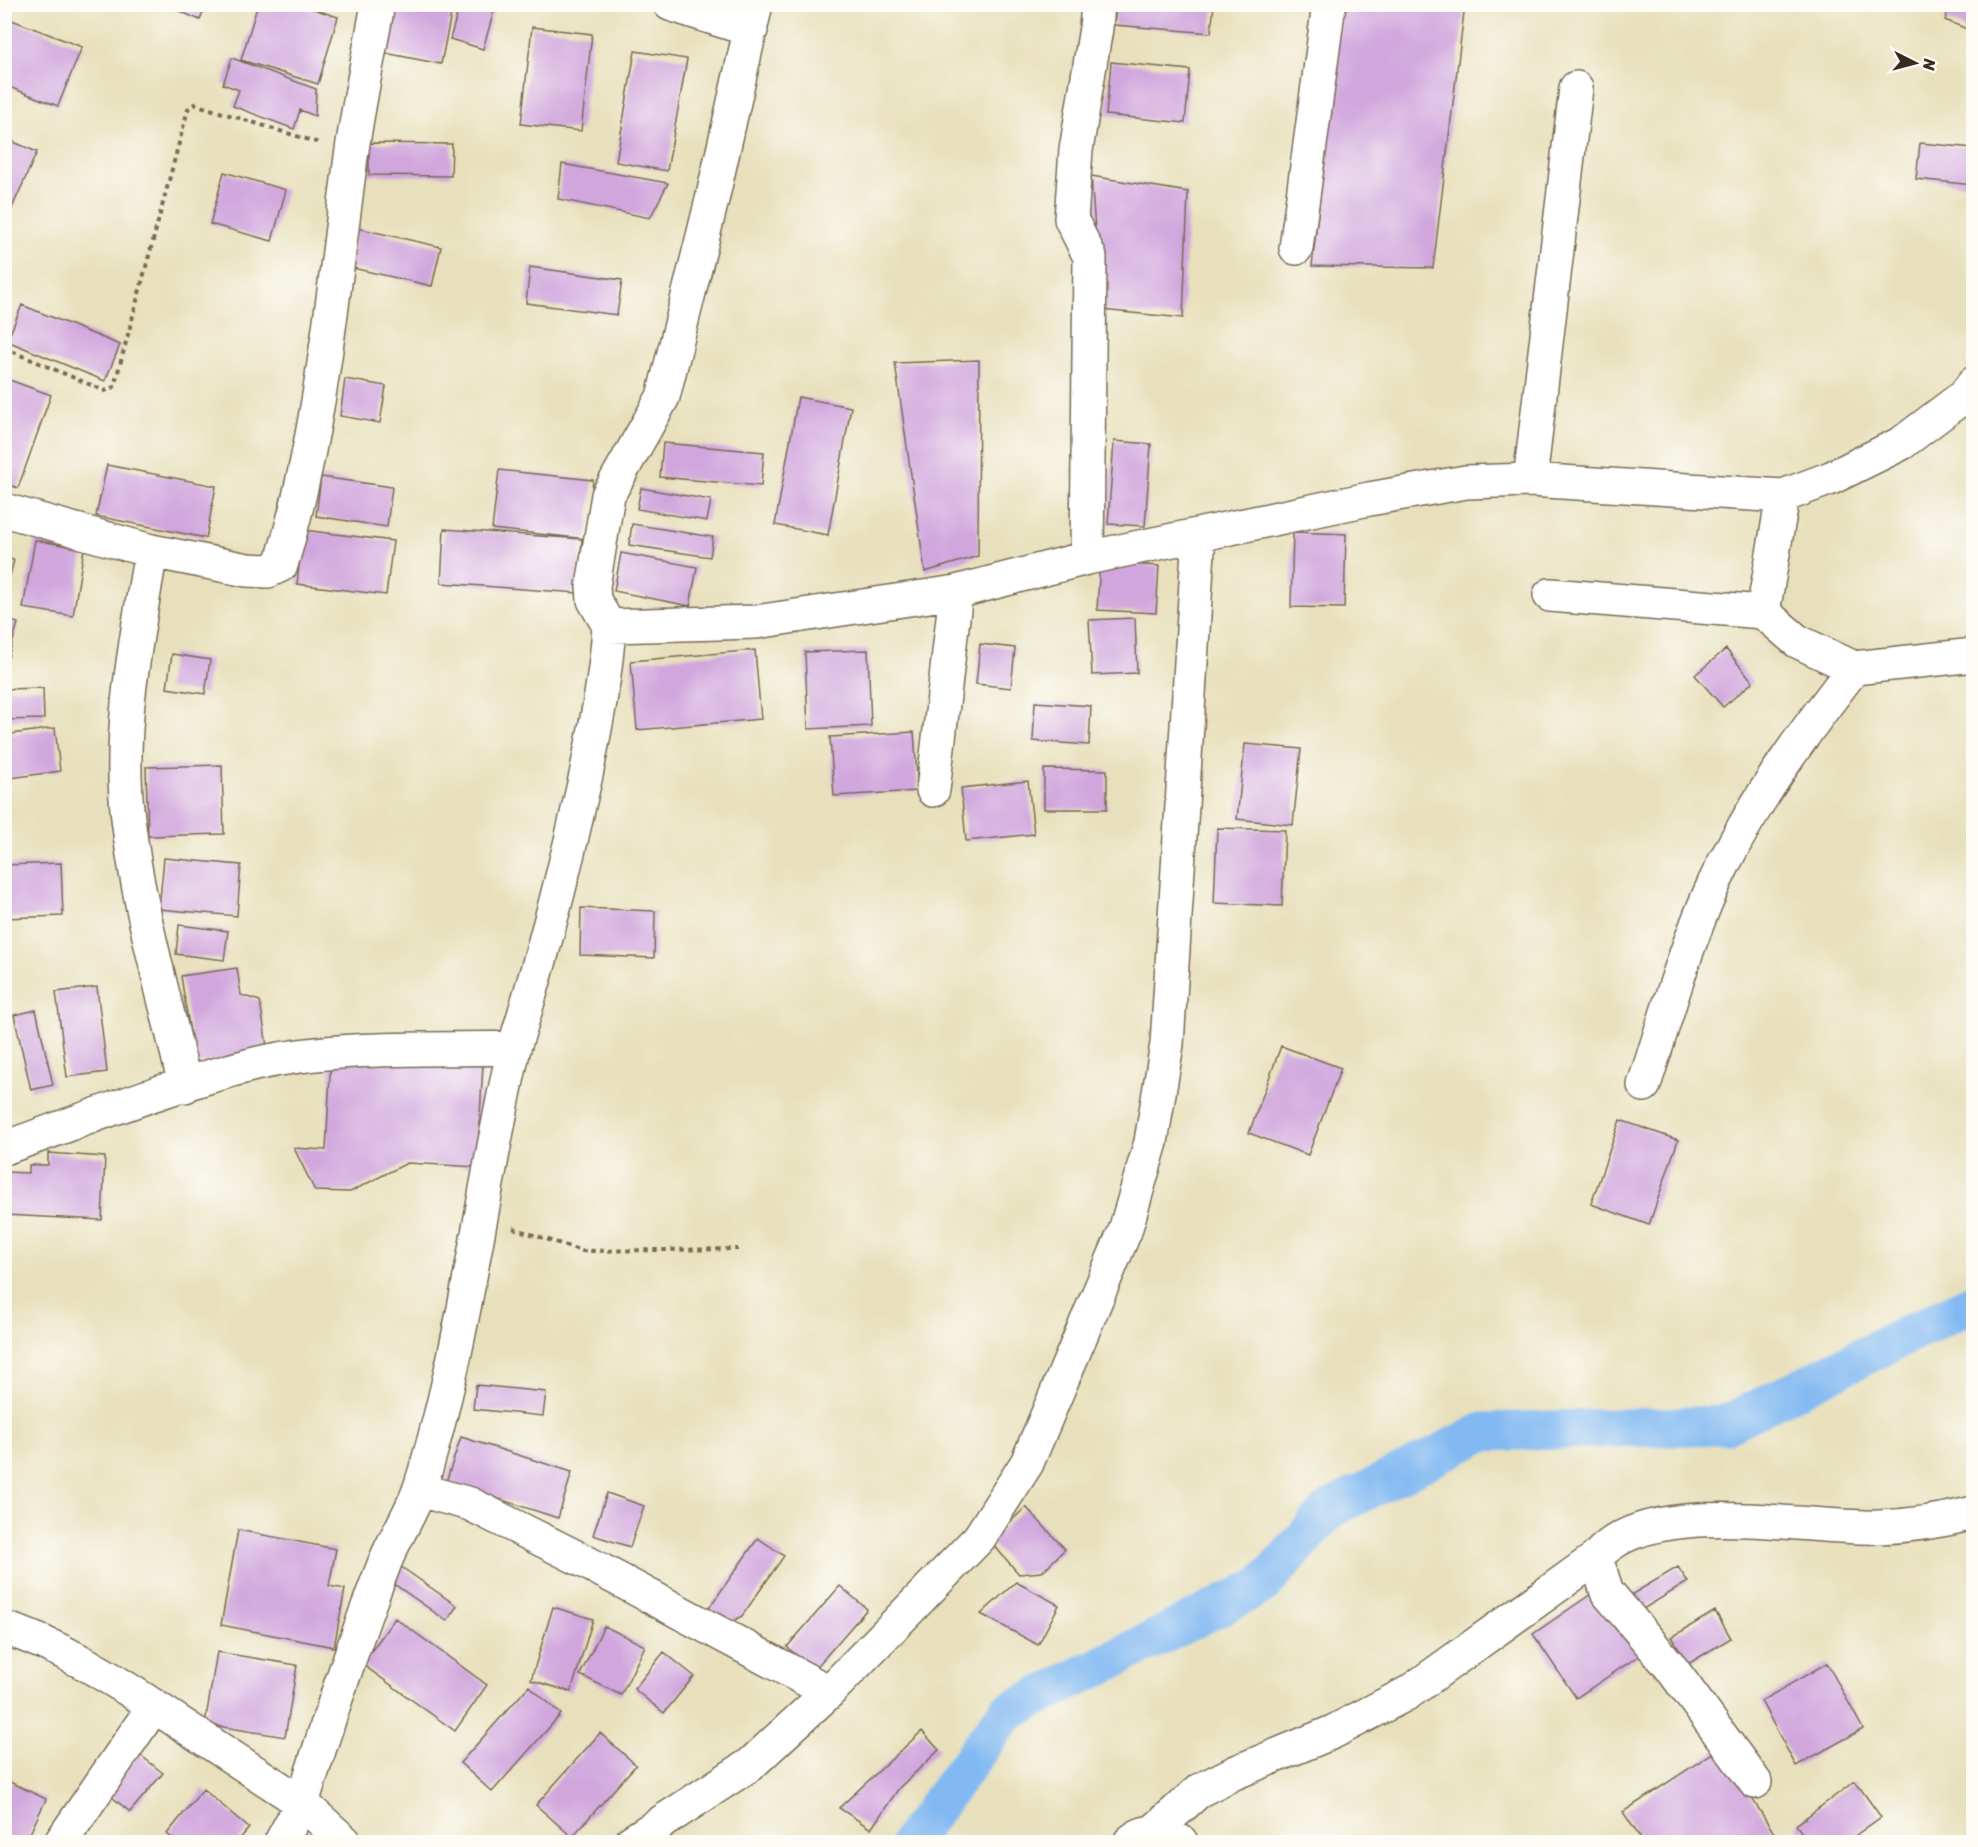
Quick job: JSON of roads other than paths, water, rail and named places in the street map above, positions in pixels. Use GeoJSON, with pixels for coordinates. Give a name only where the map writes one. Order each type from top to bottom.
{"type":"FeatureCollection","features":[{"type":"Feature","properties":{"kind":"street"},"geometry":{"type":"LineString","coordinates":[[4,510],[151,551],[247,570],[268,571],[281,564],[296,514],[317,409],[351,153],[378,4]]}},
{"type":"Feature","properties":{"kind":"street"},"geometry":{"type":"LineString","coordinates":[[281,1842],[303,1803],[340,1686],[386,1561],[419,1490],[450,1377],[495,1134],[514,1048],[545,946],[571,847],[598,713],[609,626],[594,600],[593,586],[608,495],[663,397],[754,17],[670,4]]}},
{"type":"Feature","properties":{"kind":"street"},"geometry":{"type":"LineString","coordinates":[[1087,558],[1090,256],[1071,219],[1076,150],[1098,4]]}},
{"type":"Feature","properties":{"kind":"street"},"geometry":{"type":"LineString","coordinates":[[1296,248],[1329,4]]}},
{"type":"Feature","properties":{"kind":"street"},"geometry":{"type":"LineString","coordinates":[[1530,480],[1576,88]]}},
{"type":"Feature","properties":{"kind":"street"},"geometry":{"type":"LineString","coordinates":[[609,626],[756,622],[956,592],[1087,558],[1369,499],[1466,482],[1530,480],[1784,496],[1831,478],[1902,443],[1964,396],[1974,383]]}},
{"type":"Feature","properties":{"kind":"street"},"geometry":{"type":"LineString","coordinates":[[1763,612],[1784,496]]}},
{"type":"Feature","properties":{"kind":"street"},"geometry":{"type":"LineString","coordinates":[[631,1842],[751,1764],[829,1692],[980,1538],[1027,1463],[1125,1231],[1151,1142],[1167,1044],[1199,535]]}},
{"type":"Feature","properties":{"kind":"street"},"geometry":{"type":"LineString","coordinates":[[151,551],[133,668],[125,747],[127,817],[137,878],[185,1086]]}},
{"type":"Feature","properties":{"kind":"street"},"geometry":{"type":"LineString","coordinates":[[933,790],[956,592]]}},
{"type":"Feature","properties":{"kind":"street"},"geometry":{"type":"LineString","coordinates":[[1550,595],[1763,612],[1797,641],[1854,668],[1974,655]]}},
{"type":"Feature","properties":{"kind":"street"},"geometry":{"type":"LineString","coordinates":[[1644,1085],[1696,929],[1722,867],[1756,805],[1801,735],[1854,668]]}},
{"type":"Feature","properties":{"kind":"street"},"geometry":{"type":"LineString","coordinates":[[4,1148],[256,1064],[312,1054],[514,1048]]}},
{"type":"Feature","properties":{"kind":"street"},"geometry":{"type":"LineString","coordinates":[[419,1490],[470,1504],[584,1560],[829,1692]]}},
{"type":"Feature","properties":{"kind":"street"},"geometry":{"type":"LineString","coordinates":[[1155,1839],[1200,1790],[1233,1773],[1333,1732],[1408,1693],[1596,1558],[1605,1548],[1644,1528],[1699,1519],[1877,1527],[1930,1524],[1974,1513]]}},
{"type":"Feature","properties":{"kind":"street"},"geometry":{"type":"LineString","coordinates":[[1596,1558],[1607,1592],[1669,1665],[1755,1782]]}},
{"type":"Feature","properties":{"kind":"street"},"geometry":{"type":"LineString","coordinates":[[4,1628],[30,1635],[93,1666],[303,1803],[345,1842]]}},
{"type":"Feature","properties":{"kind":"street"},"geometry":{"type":"LineString","coordinates":[[61,1842],[154,1706]]}},
{"type":"Feature","properties":{"kind":"waterway"},"geometry":{"type":"LineString","coordinates":[[910,1842],[1006,1713],[1263,1585],[1330,1509],[1483,1432],[1724,1425],[1974,1302]]}}]}
